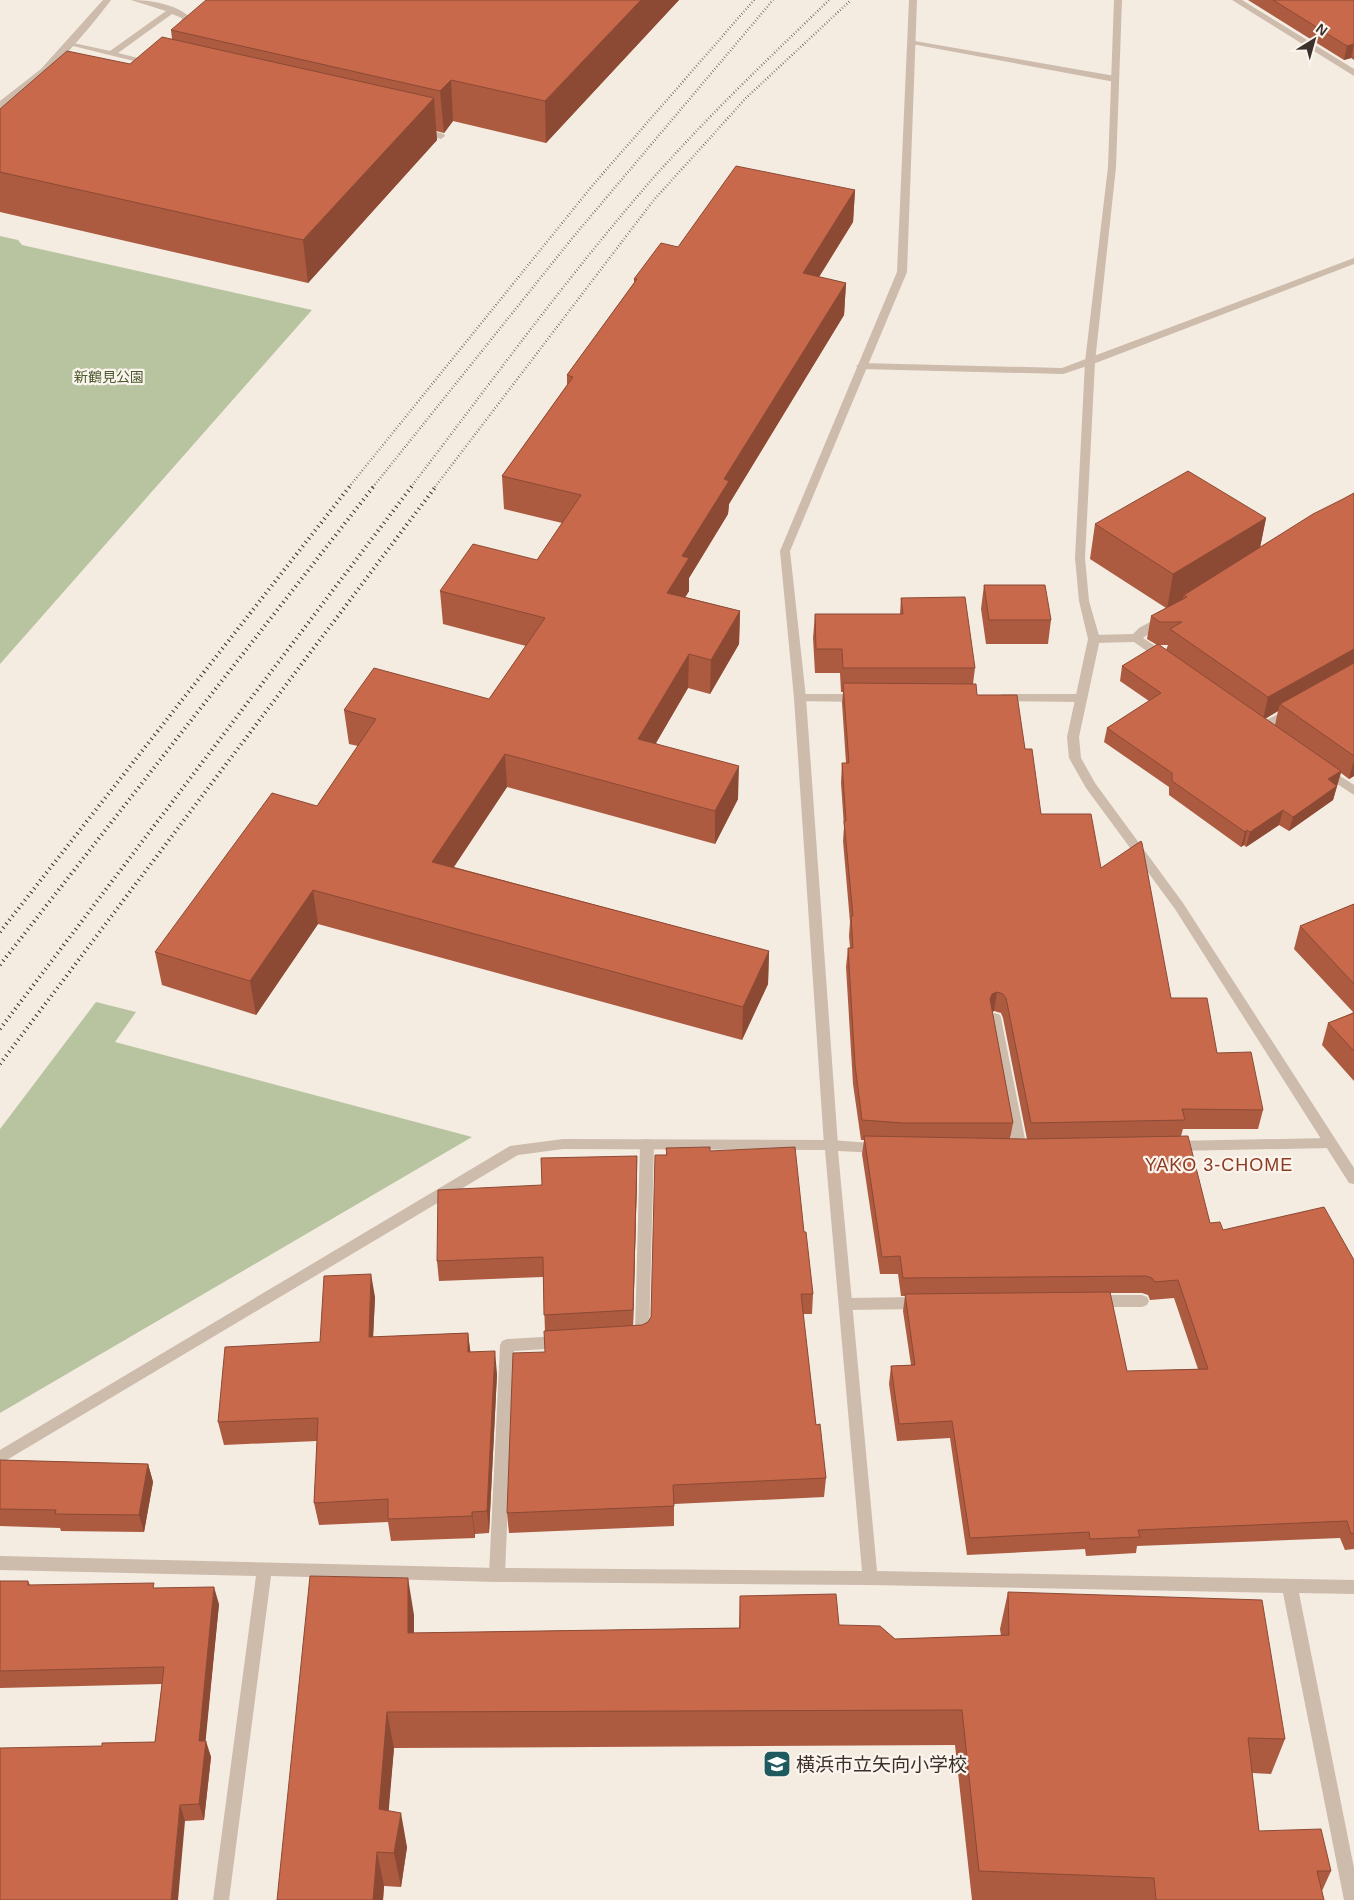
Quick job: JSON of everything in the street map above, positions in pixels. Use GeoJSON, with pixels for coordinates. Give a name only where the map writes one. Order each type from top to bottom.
{"type":"FeatureCollection","features":[{"type":"Feature","properties":{"kind":"street"},"geometry":{"type":"LineString","coordinates":[[1,104],[22,93],[69,44],[107,0]]}},
{"type":"Feature","properties":{"kind":"street"},"geometry":{"type":"LineString","coordinates":[[135,0],[172,10],[186,17],[182,36]]}},
{"type":"Feature","properties":{"kind":"street"},"geometry":{"type":"LineString","coordinates":[[870,1578],[831,1144],[800,698],[785,551],[902,272],[913,0]]}},
{"type":"Feature","properties":{"kind":"street"},"geometry":{"type":"LineString","coordinates":[[1118,0],[1112,167],[1090,362],[1080,558],[1084,601],[1094,638],[1073,737],[1075,758],[1090,784],[1178,906],[1354,1179]]}},
{"type":"Feature","properties":{"kind":"street"},"geometry":{"type":"LineString","coordinates":[[1236,0],[1350,66],[1354,73]]}},
{"type":"Feature","properties":{"kind":"street"},"geometry":{"type":"LineString","coordinates":[[112,54],[172,10]]}},
{"type":"Feature","properties":{"kind":"street"},"geometry":{"type":"LineString","coordinates":[[912,42],[1115,79]]}},
{"type":"Feature","properties":{"kind":"street"},"geometry":{"type":"LineString","coordinates":[[69,44],[149,62],[158,67]]}},
{"type":"Feature","properties":{"kind":"street"},"geometry":{"type":"LineString","coordinates":[[413,129],[441,136]]}},
{"type":"Feature","properties":{"kind":"street"},"geometry":{"type":"LineString","coordinates":[[861,366],[1063,371],[1354,262]]}},
{"type":"Feature","properties":{"kind":"street"},"geometry":{"type":"LineString","coordinates":[[1136,638],[1143,631],[1168,615]]}},
{"type":"Feature","properties":{"kind":"street"},"geometry":{"type":"LineString","coordinates":[[1094,638],[1136,638],[1176,666]]}},
{"type":"Feature","properties":{"kind":"street"},"geometry":{"type":"LineString","coordinates":[[800,698],[869,698]]}},
{"type":"Feature","properties":{"kind":"street"},"geometry":{"type":"LineString","coordinates":[[988,698],[1081,698]]}},
{"type":"Feature","properties":{"kind":"street"},"geometry":{"type":"LineString","coordinates":[[1263,727],[1304,703]]}},
{"type":"Feature","properties":{"kind":"street"},"geometry":{"type":"LineString","coordinates":[[1316,764],[1354,791]]}},
{"type":"Feature","properties":{"kind":"street"},"geometry":{"type":"LineString","coordinates":[[995,1018],[1020,1149]]}},
{"type":"Feature","properties":{"kind":"street"},"geometry":{"type":"LineString","coordinates":[[1158,1146],[1330,1142]]}},
{"type":"Feature","properties":{"kind":"street"},"geometry":{"type":"LineString","coordinates":[[0,1458],[514,1150],[563,1144],[831,1144],[891,1148]]}},
{"type":"Feature","properties":{"kind":"street"},"geometry":{"type":"LineString","coordinates":[[622,1338],[642,1338],[647,1144]]}},
{"type":"Feature","properties":{"kind":"street"},"geometry":{"type":"LineString","coordinates":[[1082,1302],[1142,1301]]}},
{"type":"Feature","properties":{"kind":"street"},"geometry":{"type":"LineString","coordinates":[[846,1304],[934,1303]]}},
{"type":"Feature","properties":{"kind":"street"},"geometry":{"type":"LineString","coordinates":[[497,1576],[507,1345],[574,1341]]}},
{"type":"Feature","properties":{"kind":"street"},"geometry":{"type":"LineString","coordinates":[[0,1563],[497,1576],[870,1578],[1354,1587]]}},
{"type":"Feature","properties":{"kind":"street"},"geometry":{"type":"LineString","coordinates":[[221,1900],[264,1570]]}},
{"type":"Feature","properties":{"kind":"street"},"geometry":{"type":"LineString","coordinates":[[1290,1586],[1352,1900]]}},
{"type":"Feature","properties":{"kind":"green space","name":"新鶴見公園"},"geometry":{"type":"Polygon","coordinates":[[[0,236],[18,240],[22,245],[312,310],[0,664],[0,236]]]}},
{"type":"Feature","properties":{"kind":"green space"},"geometry":{"type":"Polygon","coordinates":[[[96,1002],[136,1012],[115,1042],[472,1137],[0,1413],[0,1129],[96,1002]]]}},
{"type":"Feature","properties":{"kind":"building"},"geometry":{"type":"Polygon","coordinates":[[[206,0],[641,0],[545,101],[451,80],[440,91],[171,30],[206,0]]]}},
{"type":"Feature","properties":{"kind":"building"},"geometry":{"type":"Polygon","coordinates":[[[1273,0],[1354,0],[1354,44],[1347,46],[1273,0]]]}},
{"type":"Feature","properties":{"kind":"building"},"geometry":{"type":"Polygon","coordinates":[[[162,37],[434,98],[303,240],[0,172],[0,109],[67,51],[130,64],[162,37]]]}},
{"type":"Feature","properties":{"kind":"building"},"geometry":{"type":"Polygon","coordinates":[[[736,166],[855,190],[803,273],[846,283],[724,479],[729,481],[682,556],[689,558],[667,593],[740,611],[711,660],[689,654],[638,739],[739,766],[715,811],[505,754],[432,862],[769,951],[743,1007],[313,890],[250,981],[155,952],[272,793],[317,806],[376,719],[344,710],[374,668],[489,699],[545,618],[440,591],[473,544],[537,560],[581,495],[502,476],[573,377],[567,375],[661,243],[678,247],[736,166]]]}},
{"type":"Feature","properties":{"kind":"building"},"geometry":{"type":"Polygon","coordinates":[[[1188,471],[1266,518],[1173,574],[1095,524],[1188,471]]]}},
{"type":"Feature","properties":{"kind":"building"},"geometry":{"type":"Polygon","coordinates":[[[1354,493],[1354,649],[1268,697],[1170,629],[1182,622],[1160,622],[1151,616],[1187,597],[1184,595],[1313,514],[1354,493]]]}},
{"type":"Feature","properties":{"kind":"building"},"geometry":{"type":"Polygon","coordinates":[[[984,585],[1045,585],[1051,620],[989,620],[984,585]]]}},
{"type":"Feature","properties":{"kind":"building"},"geometry":{"type":"Polygon","coordinates":[[[965,597],[975,668],[843,668],[842,649],[816,649],[815,614],[903,614],[901,598],[965,597]]]}},
{"type":"Feature","properties":{"kind":"building"},"geometry":{"type":"Polygon","coordinates":[[[1158,644],[1341,771],[1328,779],[1337,786],[1293,817],[1283,810],[1250,832],[1247,830],[1245,832],[1172,781],[1172,773],[1107,728],[1161,693],[1122,666],[1158,644]]]}},
{"type":"Feature","properties":{"kind":"building"},"geometry":{"type":"Polygon","coordinates":[[[1354,663],[1354,756],[1280,704],[1354,663]]]}},
{"type":"Feature","properties":{"kind":"building"},"geometry":{"type":"Polygon","coordinates":[[[843,683],[976,684],[977,695],[1017,695],[1025,749],[1032,749],[1041,814],[1091,814],[1101,868],[1141,841],[1171,998],[1207,998],[1217,1053],[1251,1052],[1263,1110],[1182,1109],[1185,1120],[1031,1123],[1006,998],[1003,994],[997,992],[992,994],[990,999],[1013,1123],[903,1123],[862,1120],[855,1065],[848,948],[853,948],[851,916],[853,916],[844,821],[846,821],[842,763],[849,763],[843,683]]]}},
{"type":"Feature","properties":{"kind":"building"},"geometry":{"type":"Polygon","coordinates":[[[1354,904],[1354,984],[1300,926],[1354,904]]]}},
{"type":"Feature","properties":{"kind":"building"},"geometry":{"type":"Polygon","coordinates":[[[1354,1013],[1354,1051],[1328,1023],[1354,1013]]]}},
{"type":"Feature","properties":{"kind":"building"},"geometry":{"type":"Polygon","coordinates":[[[864,1136],[1025,1139],[1188,1136],[1210,1223],[1220,1222],[1223,1230],[1324,1207],[1354,1260],[1354,1533],[1351,1534],[1347,1521],[1138,1530],[1140,1537],[1090,1539],[1089,1532],[970,1538],[952,1421],[899,1424],[891,1366],[915,1365],[905,1294],[1110,1292],[1127,1371],[1208,1369],[1178,1280],[1155,1282],[1152,1278],[1146,1276],[903,1278],[900,1256],[882,1257],[864,1136]]]}},
{"type":"Feature","properties":{"kind":"building"},"geometry":{"type":"Polygon","coordinates":[[[710,1147],[710,1151],[795,1147],[813,1294],[801,1294],[816,1425],[820,1424],[826,1478],[673,1485],[674,1506],[507,1513],[513,1353],[545,1352],[544,1331],[642,1325],[648,1322],[651,1317],[655,1155],[667,1155],[666,1148],[710,1147]]]}},
{"type":"Feature","properties":{"kind":"building"},"geometry":{"type":"Polygon","coordinates":[[[637,1156],[633,1310],[544,1315],[543,1257],[437,1261],[438,1190],[542,1185],[541,1158],[637,1156]]]}},
{"type":"Feature","properties":{"kind":"building"},"geometry":{"type":"Polygon","coordinates":[[[371,1274],[369,1337],[468,1333],[468,1352],[495,1351],[487,1511],[472,1512],[472,1516],[388,1519],[388,1499],[314,1503],[318,1418],[218,1422],[225,1347],[320,1342],[324,1276],[371,1274]]]}},
{"type":"Feature","properties":{"kind":"building"},"geometry":{"type":"Polygon","coordinates":[[[0,1460],[148,1464],[139,1515],[55,1514],[56,1510],[0,1509],[0,1460]]]}},
{"type":"Feature","properties":{"kind":"building"},"geometry":{"type":"Polygon","coordinates":[[[310,1576],[408,1578],[408,1633],[740,1628],[740,1596],[836,1594],[839,1625],[880,1626],[895,1639],[1009,1635],[1008,1592],[1262,1600],[1285,1739],[1248,1738],[1259,1831],[1321,1829],[1331,1871],[1317,1871],[1324,1900],[1156,1900],[1154,1878],[979,1871],[962,1710],[387,1712],[379,1809],[401,1813],[394,1853],[377,1852],[373,1900],[277,1900],[310,1576]]]}},
{"type":"Feature","properties":{"kind":"building"},"geometry":{"type":"Polygon","coordinates":[[[0,1581],[28,1581],[28,1585],[154,1583],[153,1588],[214,1587],[199,1741],[206,1741],[199,1804],[180,1805],[171,1900],[0,1900],[0,1748],[102,1746],[102,1743],[155,1742],[164,1667],[0,1671],[0,1581]]]}},
{"type":"Feature","properties":{"kind":"railway"},"geometry":{"type":"LineString","coordinates":[[349,487],[592,186],[754,0]]}},
{"type":"Feature","properties":{"kind":"railway"},"geometry":{"type":"LineString","coordinates":[[373,487],[574,236],[773,0]]}},
{"type":"Feature","properties":{"kind":"railway"},"geometry":{"type":"LineString","coordinates":[[411,487],[550,305],[636,198],[706,121],[829,0]]}},
{"type":"Feature","properties":{"kind":"railway"},"geometry":{"type":"LineString","coordinates":[[435,487],[653,201],[746,98],[851,0]]}},
{"type":"Feature","properties":{"kind":"railway"},"geometry":{"type":"LineString","coordinates":[[0,932],[350,486]]}},
{"type":"Feature","properties":{"kind":"railway"},"geometry":{"type":"LineString","coordinates":[[0,965],[374,486]]}},
{"type":"Feature","properties":{"kind":"railway"},"geometry":{"type":"LineString","coordinates":[[0,1029],[412,486]]}},
{"type":"Feature","properties":{"kind":"railway"},"geometry":{"type":"LineString","coordinates":[[0,1064],[436,486]]}},
{"type":"Feature","properties":{"kind":"place","name":"横浜市立矢向小学校"},"geometry":{"type":"Point","coordinates":[777,1764]}},
{"type":"Feature","properties":{"kind":"district","name":"YAKO 3-CHOME"},"geometry":{"type":"Point","coordinates":[1219,1165]}}]}
